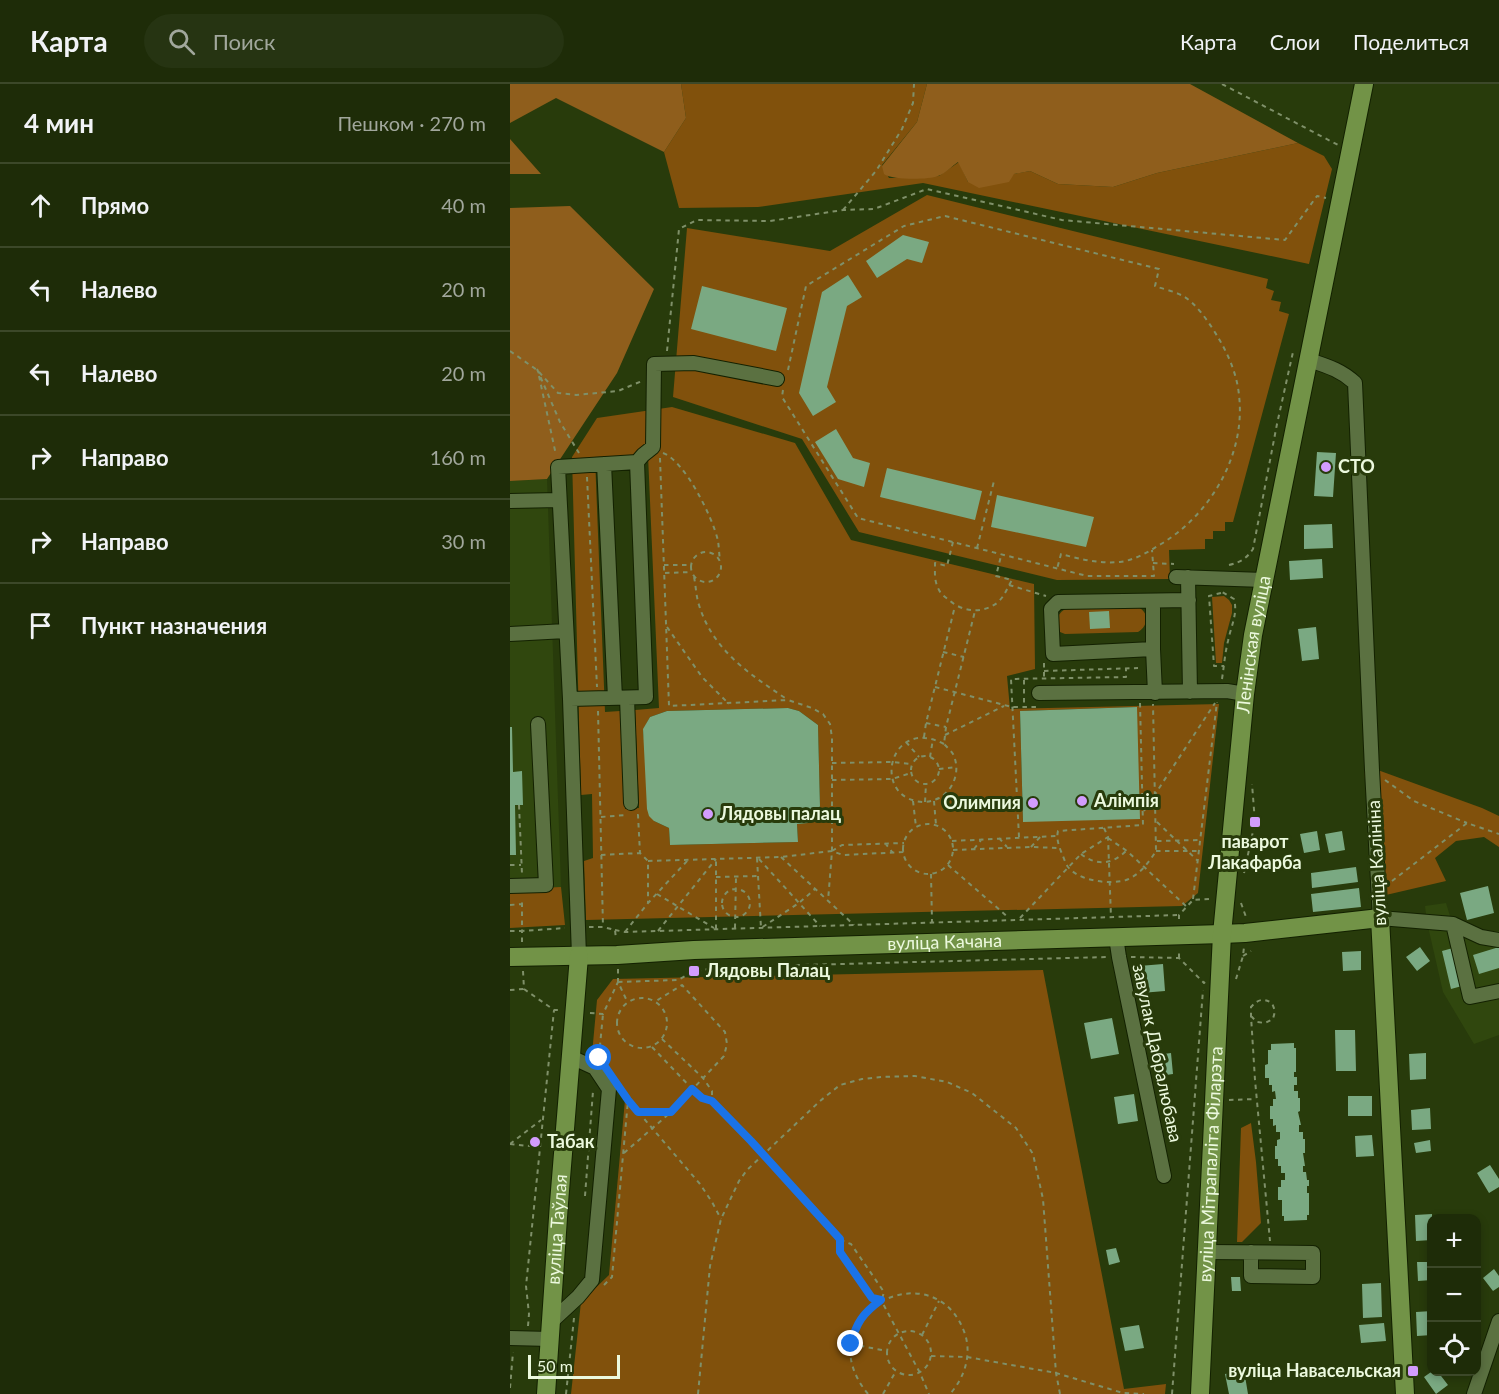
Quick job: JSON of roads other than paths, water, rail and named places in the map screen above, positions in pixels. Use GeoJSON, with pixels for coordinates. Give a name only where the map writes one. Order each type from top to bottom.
{"type":"FeatureCollection","features":[{"type":"Feature","properties":{"kind":"main road","name":"Ленінская вуліца"},"geometry":{"type":"LineString","coordinates":[[1222,934],[1245,694],[1253,635],[1364,84]]}},
{"type":"Feature","properties":{"kind":"main road","name":"вуліца Качана"},"geometry":{"type":"LineString","coordinates":[[510,957],[1245,933],[1380,918]]}},
{"type":"Feature","properties":{"kind":"main road","name":"вуліца Калініна"},"geometry":{"type":"LineString","coordinates":[[1380,918],[1406,1394]]}},
{"type":"Feature","properties":{"kind":"main road","name":"вуліца Мітрапаліта Філарэта"},"geometry":{"type":"LineString","coordinates":[[1200,1394],[1222,934]]}},
{"type":"Feature","properties":{"kind":"main road","name":"вуліца Таўлая"},"geometry":{"type":"LineString","coordinates":[[546,1394],[579,956]]}},
{"type":"Feature","properties":{"kind":"street","name":"вуліца Калініна"},"geometry":{"type":"LineString","coordinates":[[1309,360],[1336,369],[1355,383],[1380,918]]}},
{"type":"Feature","properties":{"kind":"street"},"geometry":{"type":"LineString","coordinates":[[579,956],[570,699],[558,467],[637,462],[653,447],[654,364],[694,363],[782,380]]}},
{"type":"Feature","properties":{"kind":"street"},"geometry":{"type":"LineString","coordinates":[[570,699],[646,697],[637,462]]}},
{"type":"Feature","properties":{"kind":"street"},"geometry":{"type":"LineString","coordinates":[[604,464],[631,803]]}},
{"type":"Feature","properties":{"kind":"street"},"geometry":{"type":"LineString","coordinates":[[510,501],[560,500]]}},
{"type":"Feature","properties":{"kind":"street"},"geometry":{"type":"LineString","coordinates":[[1190,692],[1189,600],[1180,573],[1222,585],[1264,580]]}},
{"type":"Feature","properties":{"kind":"street"},"geometry":{"type":"LineString","coordinates":[[1153,649],[1053,654],[1051,609],[1058,602],[1189,600]]}},
{"type":"Feature","properties":{"kind":"street"},"geometry":{"type":"LineString","coordinates":[[1153,601],[1154,698]]}},
{"type":"Feature","properties":{"kind":"street"},"geometry":{"type":"LineString","coordinates":[[510,634],[566,631]]}},
{"type":"Feature","properties":{"kind":"street"},"geometry":{"type":"LineString","coordinates":[[1039,693],[1154,698],[1190,692],[1227,691],[1245,694]]}},
{"type":"Feature","properties":{"kind":"street"},"geometry":{"type":"LineString","coordinates":[[510,886],[546,885],[538,724]]}},
{"type":"Feature","properties":{"kind":"street"},"geometry":{"type":"LineString","coordinates":[[1380,918],[1453,924],[1481,937],[1499,940]]}},
{"type":"Feature","properties":{"kind":"street"},"geometry":{"type":"LineString","coordinates":[[1453,924],[1470,997],[1499,991]]}},
{"type":"Feature","properties":{"kind":"street","name":"завулак Дабралюбава"},"geometry":{"type":"LineString","coordinates":[[1116,937],[1164,1176]]}},
{"type":"Feature","properties":{"kind":"street"},"geometry":{"type":"LineString","coordinates":[[510,1338],[526,1339],[550,1331],[592,1280],[609,1089],[595,1068],[571,1057]]}},
{"type":"Feature","properties":{"kind":"street"},"geometry":{"type":"LineString","coordinates":[[1206,1252],[1251,1252],[1313,1253],[1313,1277],[1251,1276],[1251,1252]]}},
{"type":"Feature","properties":{"kind":"street"},"geometry":{"type":"LineString","coordinates":[[1474,1394],[1499,1321]]}},
{"type":"Feature","properties":{"kind":"place","name":"СТО"},"geometry":{"type":"Point","coordinates":[1326,467]}},
{"type":"Feature","properties":{"kind":"place","name":"Алімпія"},"geometry":{"type":"Point","coordinates":[1082,801]}},
{"type":"Feature","properties":{"kind":"place","name":"Олимпия"},"geometry":{"type":"Point","coordinates":[1033,803]}},
{"type":"Feature","properties":{"kind":"place","name":"Лядовы палац"},"geometry":{"type":"Point","coordinates":[708,814]}},
{"type":"Feature","properties":{"kind":"place","name":"паварот Лакафарба"},"geometry":{"type":"Point","coordinates":[1255,822]}},
{"type":"Feature","properties":{"kind":"place","name":"Лядовы Палац"},"geometry":{"type":"Point","coordinates":[694,971]}},
{"type":"Feature","properties":{"kind":"place","name":"Табак"},"geometry":{"type":"Point","coordinates":[535,1142]}},
{"type":"Feature","properties":{"kind":"place","name":"вуліца Навасельская"},"geometry":{"type":"Point","coordinates":[1413,1371]}}]}
